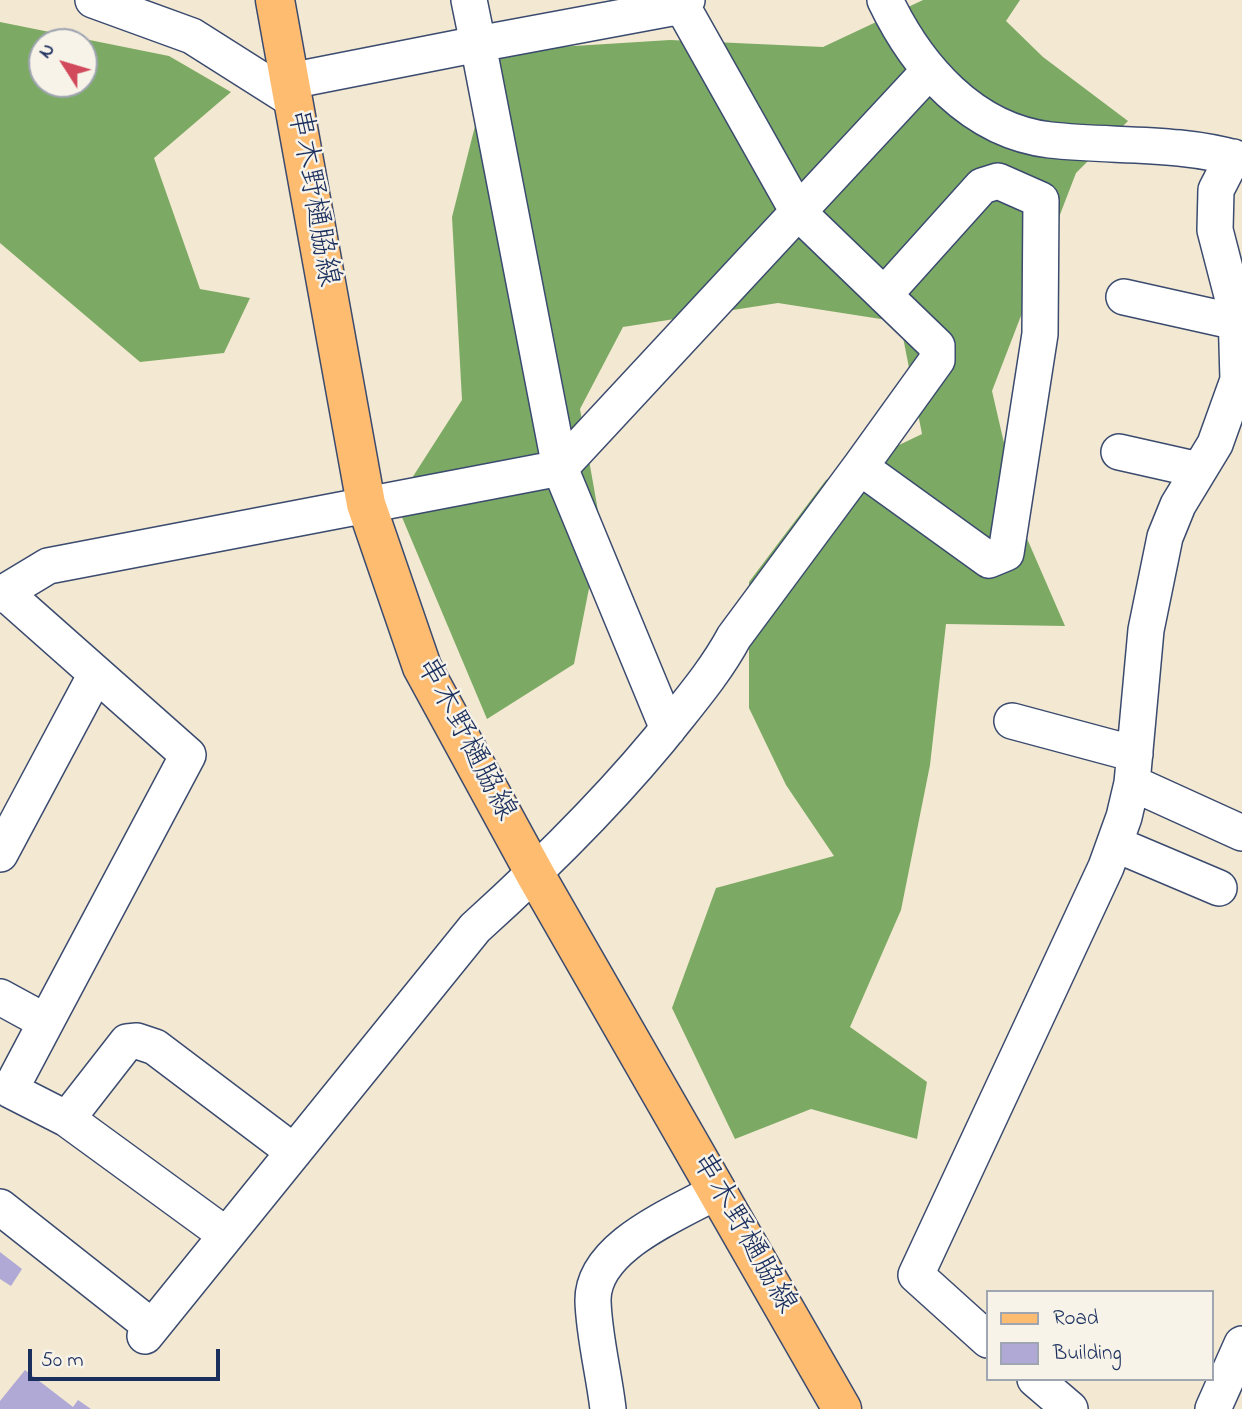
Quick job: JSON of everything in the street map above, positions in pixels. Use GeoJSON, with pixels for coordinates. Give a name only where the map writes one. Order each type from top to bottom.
{"type":"FeatureCollection","features":[{"type":"Feature","properties":{"kind":"main road","name":"串木野樋脇線"},"geometry":{"type":"LineString","coordinates":[[275,0],[366,504],[422,667],[535,874],[842,1409]]}},
{"type":"Feature","properties":{"kind":"street"},"geometry":{"type":"LineString","coordinates":[[0,1207],[148,1331],[475,928],[535,874],[642,763],[937,360],[937,345],[798,212],[684,3],[478,44],[292,91],[192,36],[93,0]]}},
{"type":"Feature","properties":{"kind":"street"},"geometry":{"type":"LineString","coordinates":[[469,0],[560,468],[668,729]]}},
{"type":"Feature","properties":{"kind":"street"},"geometry":{"type":"LineString","coordinates":[[885,0],[900,31],[929,71],[964,104],[1006,130],[1048,139],[1148,144],[1238,159],[1216,190],[1215,230],[1236,322],[1238,380],[1215,444],[1178,505],[1165,537],[1146,630],[1134,769],[1115,844],[916,1275],[986,1338]]}},
{"type":"Feature","properties":{"kind":"street"},"geometry":{"type":"LineString","coordinates":[[226,1235],[67,1119],[10,1090],[188,755],[95,676],[6,585],[48,566],[560,468],[929,71]]}},
{"type":"Feature","properties":{"kind":"street"},"geometry":{"type":"LineString","coordinates":[[860,467],[989,560],[1006,553],[1040,334],[1041,200],[998,181],[982,186],[884,295]]}},
{"type":"Feature","properties":{"kind":"street"},"geometry":{"type":"LineString","coordinates":[[1124,298],[1236,322]]}},
{"type":"Feature","properties":{"kind":"street"},"geometry":{"type":"LineString","coordinates":[[1119,452],[1199,470]]}},
{"type":"Feature","properties":{"kind":"street"},"geometry":{"type":"LineString","coordinates":[[0,853],[95,676]]}},
{"type":"Feature","properties":{"kind":"street"},"geometry":{"type":"LineString","coordinates":[[1012,721],[1134,769],[1242,833]]}},
{"type":"Feature","properties":{"kind":"street"},"geometry":{"type":"LineString","coordinates":[[1115,844],[1219,888]]}},
{"type":"Feature","properties":{"kind":"street"},"geometry":{"type":"LineString","coordinates":[[0,997],[46,1022]]}},
{"type":"Feature","properties":{"kind":"street"},"geometry":{"type":"LineString","coordinates":[[67,1119],[127,1042],[137,1041],[155,1047],[294,1152]]}},
{"type":"Feature","properties":{"kind":"street"},"geometry":{"type":"LineString","coordinates":[[608,1409],[593,1299],[602,1268],[626,1242],[717,1191]]}},
{"type":"Feature","properties":{"kind":"street"},"geometry":{"type":"LineString","coordinates":[[1213,1409],[1242,1344]]}},
{"type":"Feature","properties":{"kind":"street"},"geometry":{"type":"LineString","coordinates":[[1037,1381],[1070,1409]]}},
{"type":"Feature","properties":{"kind":"green space"},"geometry":{"type":"Polygon","coordinates":[[[923,0],[1020,0],[1006,21],[1043,57],[1128,121],[1076,173],[992,391],[1025,534],[1065,626],[946,624],[930,765],[901,910],[850,1027],[927,1082],[917,1139],[811,1109],[735,1139],[672,1008],[716,888],[834,856],[786,785],[749,708],[749,582],[826,480],[922,434],[900,322],[778,303],[623,327],[580,409],[601,528],[574,664],[487,719],[396,503],[462,400],[452,217],[494,51],[670,40],[823,47],[923,0]]]}},
{"type":"Feature","properties":{"kind":"green space"},"geometry":{"type":"Polygon","coordinates":[[[0,22],[30,28],[28,98],[98,98],[98,42],[169,56],[231,92],[154,158],[200,289],[250,298],[224,353],[140,362],[0,243],[0,22]]]}},
{"type":"Feature","properties":{"kind":"building"},"geometry":{"type":"Polygon","coordinates":[[[0,1252],[22,1269],[11,1286],[0,1279],[0,1252]]]}},
{"type":"Feature","properties":{"kind":"building"},"geometry":{"type":"Polygon","coordinates":[[[25,1370],[73,1407],[78,1400],[91,1409],[0,1409],[0,1401],[25,1370]]]}}]}
